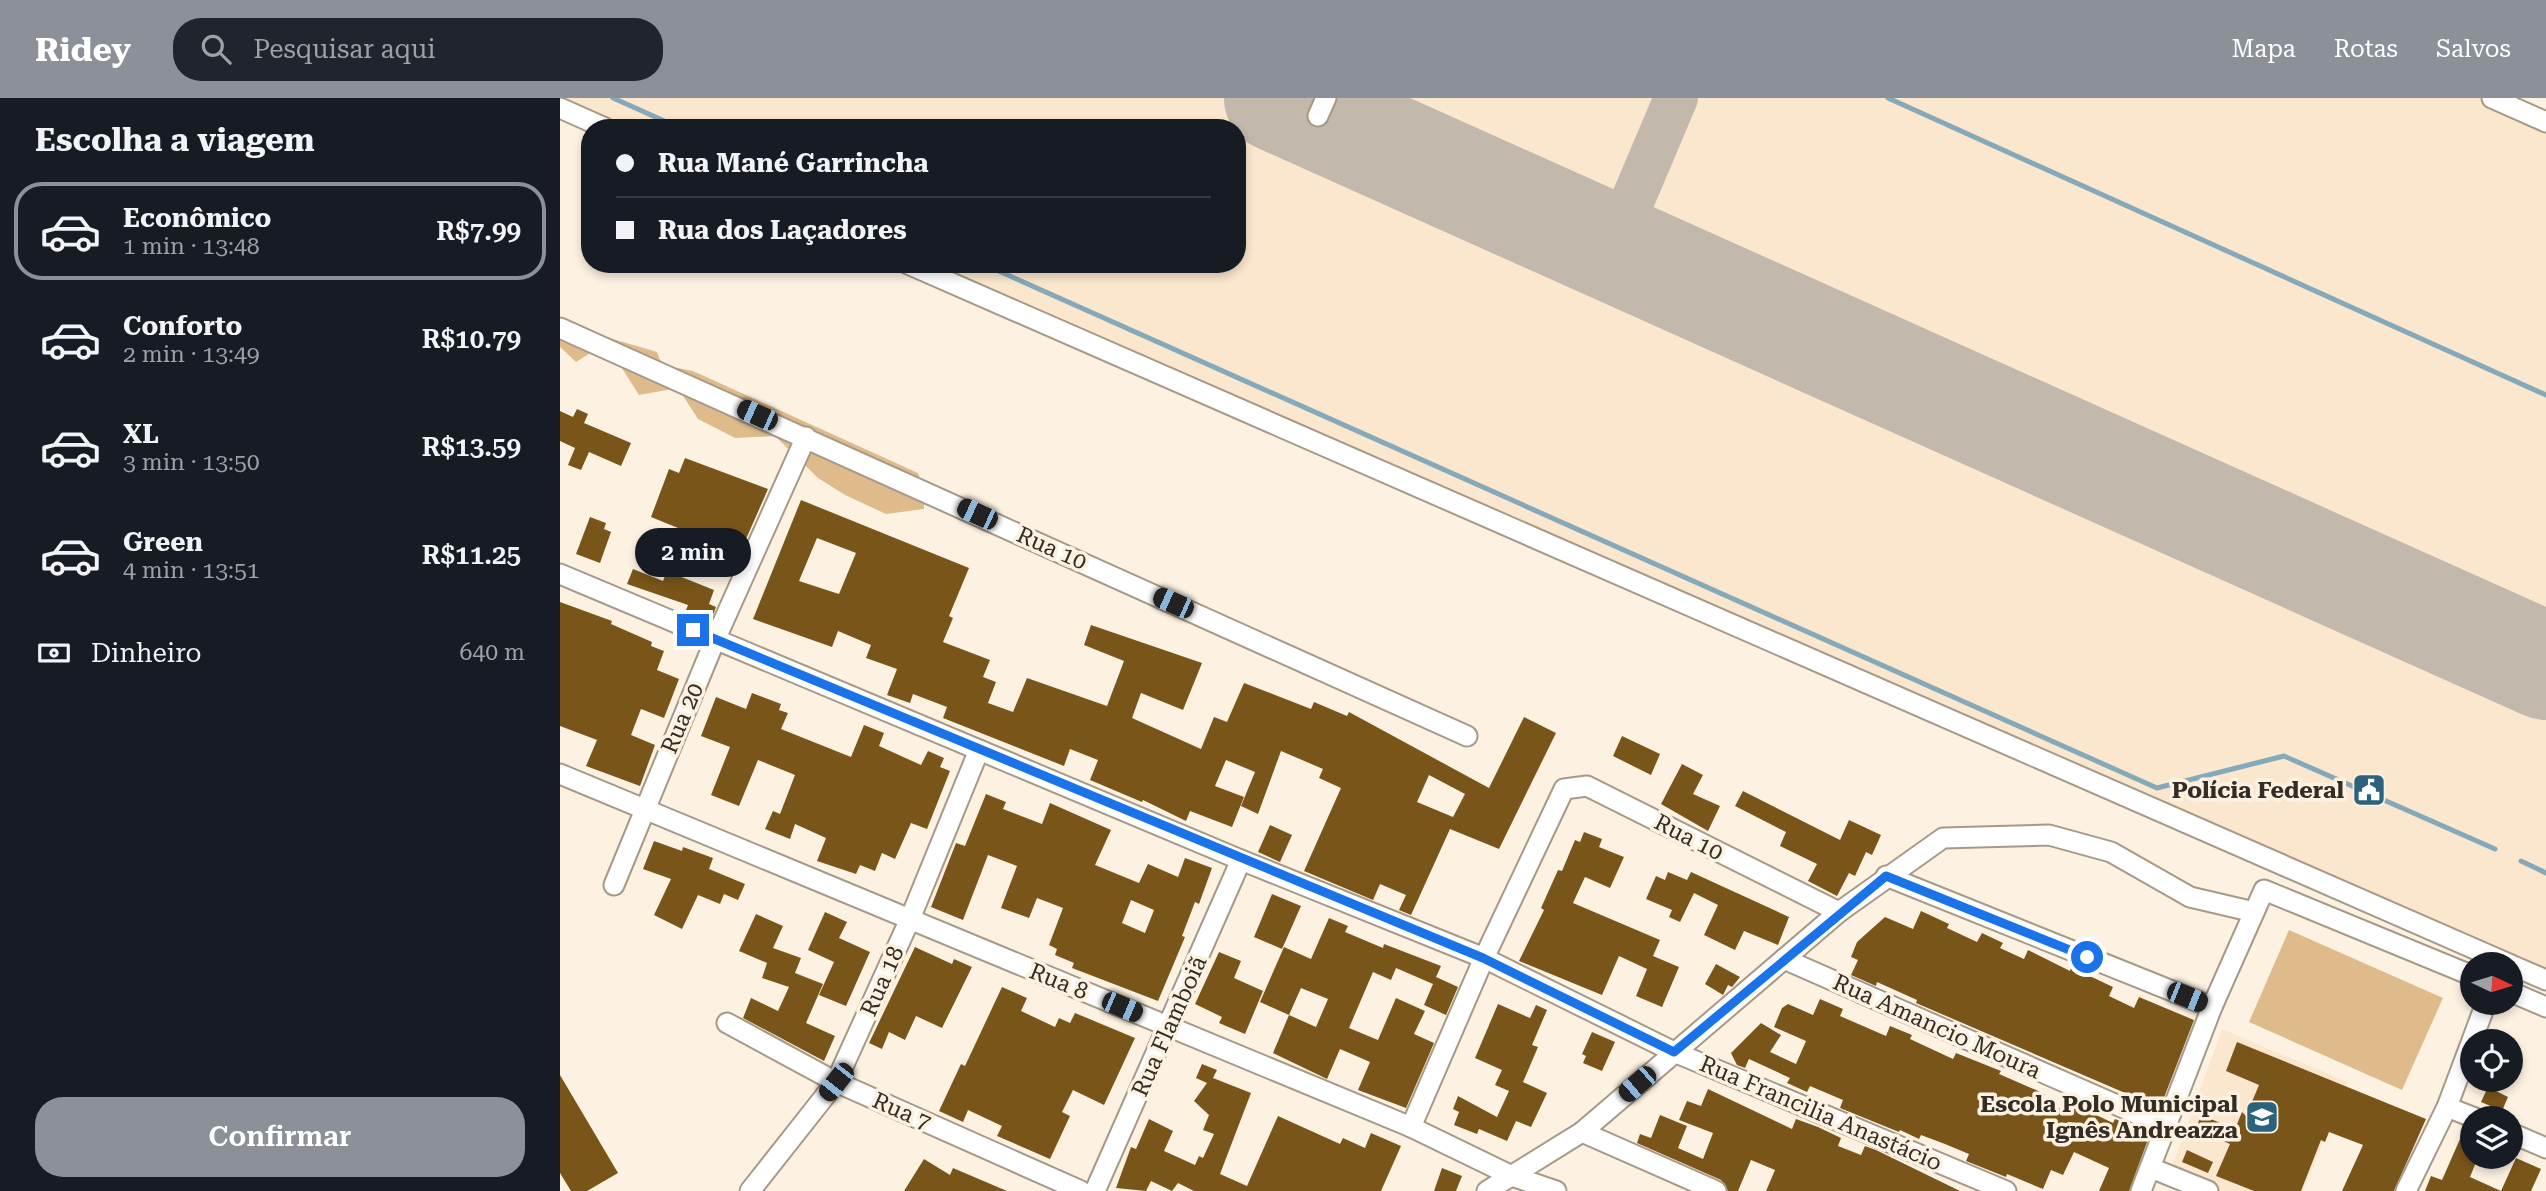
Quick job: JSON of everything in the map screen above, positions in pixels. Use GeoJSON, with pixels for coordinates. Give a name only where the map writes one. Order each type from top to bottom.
{"type":"FeatureCollection","features":[{"type":"Feature","properties":{"kind":"street"},"geometry":{"type":"LineString","coordinates":[[2492,98],[2546,122]]}},
{"type":"Feature","properties":{"kind":"street"},"geometry":{"type":"LineString","coordinates":[[560,108],[585,119]]}},
{"type":"Feature","properties":{"kind":"street"},"geometry":{"type":"LineString","coordinates":[[929,273],[2480,952]]}},
{"type":"Feature","properties":{"kind":"street","name":"Rua 10"},"geometry":{"type":"LineString","coordinates":[[561,331],[806,437],[1467,736]]}},
{"type":"Feature","properties":{"kind":"street","name":"Rua 20"},"geometry":{"type":"LineString","coordinates":[[614,885],[715,640],[806,437]]}},
{"type":"Feature","properties":{"kind":"street","name":"Rua Francilia Anastácio"},"geometry":{"type":"LineString","coordinates":[[560,574],[1241,860],[1483,958],[1674,1052],[2006,1191]]}},
{"type":"Feature","properties":{"kind":"street","name":"Rua 18"},"geometry":{"type":"LineString","coordinates":[[750,1191],[836,1082],[910,919],[979,750]]}},
{"type":"Feature","properties":{"kind":"street","name":"Rua 8"},"geometry":{"type":"LineString","coordinates":[[560,774],[1410,1127],[1512,1177],[1556,1191]]}},
{"type":"Feature","properties":{"kind":"street","name":"Rua 10"},"geometry":{"type":"LineString","coordinates":[[1483,958],[1549,815],[1564,789],[1587,786],[1839,912]]}},
{"type":"Feature","properties":{"kind":"street"},"geometry":{"type":"LineString","coordinates":[[1487,1191],[1582,1132],[1839,912],[1943,838],[2049,835],[2111,852],[2190,897],[2254,912]]}},
{"type":"Feature","properties":{"kind":"street","name":"Rua Flamboiã"},"geometry":{"type":"LineString","coordinates":[[1095,1191],[1241,860]]}},
{"type":"Feature","properties":{"kind":"street"},"geometry":{"type":"LineString","coordinates":[[1886,876],[2212,1007]]}},
{"type":"Feature","properties":{"kind":"street"},"geometry":{"type":"LineString","coordinates":[[2141,1191],[2212,1007],[2263,890],[2460,971]]}},
{"type":"Feature","properties":{"kind":"street"},"geometry":{"type":"LineString","coordinates":[[1410,1127],[1483,958]]}},
{"type":"Feature","properties":{"kind":"street","name":"Rua Amancio Moura"},"geometry":{"type":"LineString","coordinates":[[1784,959],[2167,1127]]}},
{"type":"Feature","properties":{"kind":"street"},"geometry":{"type":"LineString","coordinates":[[2524,971],[2546,980]]}},
{"type":"Feature","properties":{"kind":"street"},"geometry":{"type":"LineString","coordinates":[[2524,998],[2546,1007]]}},
{"type":"Feature","properties":{"kind":"street"},"geometry":{"type":"LineString","coordinates":[[2406,1191],[2447,1107],[2482,1015]]}},
{"type":"Feature","properties":{"kind":"street","name":"Rua 7"},"geometry":{"type":"LineString","coordinates":[[727,1023],[836,1082],[1082,1191]]}},
{"type":"Feature","properties":{"kind":"street"},"geometry":{"type":"LineString","coordinates":[[2447,1107],[2460,1112]]}},
{"type":"Feature","properties":{"kind":"street"},"geometry":{"type":"LineString","coordinates":[[1582,1132],[1716,1191]]}},
{"type":"Feature","properties":{"kind":"street"},"geometry":{"type":"LineString","coordinates":[[2523,1138],[2546,1147]]}},
{"type":"Feature","properties":{"kind":"street"},"geometry":{"type":"LineString","coordinates":[[2151,1168],[2208,1191]]}},
{"type":"Feature","properties":{"kind":"shaded area"},"geometry":{"type":"Polygon","coordinates":[[[560,98],[2515,98],[2546,112],[2546,990],[2524,980],[2524,952],[2460,953],[1435,506],[911,273],[1246,273],[1246,119],[581,119],[581,124],[560,116],[560,98]]]}},
{"type":"Feature","properties":{"kind":"shaded area"},"geometry":{"type":"Polygon","coordinates":[[[560,317],[596,334],[657,352],[662,365],[693,371],[918,473],[924,490],[924,509],[886,514],[845,495],[818,478],[775,436],[735,438],[698,419],[678,388],[639,395],[618,362],[592,352],[576,362],[560,347],[560,317]]]}},
{"type":"Feature","properties":{"kind":"shaded area"},"geometry":{"type":"Polygon","coordinates":[[[2289,930],[2443,998],[2402,1090],[2249,1022],[2289,930]]]}},
{"type":"Feature","properties":{"kind":"shaded area","name":"Escola Polo Municipal Ignês Andreazza"},"geometry":{"type":"Polygon","coordinates":[[[2222,1029],[2348,1082],[2303,1191],[2224,1191],[2171,1169],[2222,1029]]]}},
{"type":"Feature","properties":{"kind":"building"},"geometry":{"type":"Polygon","coordinates":[[[577,409],[588,414],[584,423],[631,443],[621,466],[589,452],[581,470],[568,465],[575,448],[560,441],[560,411],[573,417],[577,409]]]}},
{"type":"Feature","properties":{"kind":"building"},"geometry":{"type":"Polygon","coordinates":[[[685,458],[768,489],[739,555],[728,551],[730,568],[679,576],[714,590],[709,604],[716,607],[711,620],[686,610],[688,605],[627,584],[633,569],[663,581],[683,530],[651,517],[669,469],[679,473],[685,458]]]}},
{"type":"Feature","properties":{"kind":"building"},"geometry":{"type":"Polygon","coordinates":[[[801,500],[969,568],[949,616],[953,618],[943,642],[990,660],[983,677],[996,682],[988,703],[1013,712],[1027,678],[1107,706],[1124,661],[1084,645],[1091,625],[1202,663],[1183,710],[1141,693],[1132,718],[1201,749],[1214,717],[1227,722],[1244,683],[1311,709],[1314,702],[1347,716],[1349,712],[1489,788],[1524,717],[1556,733],[1499,849],[1450,829],[1411,915],[1399,910],[1406,895],[1380,884],[1373,900],[1304,871],[1341,788],[1319,778],[1323,769],[1281,751],[1258,814],[1241,806],[1255,772],[1226,760],[1215,786],[1244,797],[1232,827],[1190,811],[1186,821],[1143,800],[1142,802],[1090,780],[1098,760],[1070,749],[1064,766],[943,718],[947,707],[913,694],[910,703],[887,695],[897,669],[866,658],[871,645],[838,631],[832,647],[753,619],[801,500]],[[817,538],[799,581],[839,594],[856,553],[817,538]],[[1429,775],[1417,802],[1453,817],[1465,794],[1429,775]]]}},
{"type":"Feature","properties":{"kind":"building"},"geometry":{"type":"Polygon","coordinates":[[[590,517],[606,523],[604,529],[611,532],[600,563],[576,554],[590,517]]]}},
{"type":"Feature","properties":{"kind":"building"},"geometry":{"type":"Polygon","coordinates":[[[560,602],[612,621],[611,624],[652,642],[651,646],[664,651],[657,670],[679,679],[664,718],[641,709],[631,735],[655,745],[640,786],[586,766],[597,740],[560,726],[560,602]]]}},
{"type":"Feature","properties":{"kind":"building"},"geometry":{"type":"Polygon","coordinates":[[[752,693],[781,704],[779,710],[788,713],[781,729],[851,757],[864,725],[884,733],[879,746],[921,765],[928,751],[944,758],[940,767],[950,771],[927,829],[911,823],[895,859],[882,853],[875,871],[860,865],[856,874],[817,861],[826,838],[795,824],[790,839],[765,829],[773,811],[780,814],[795,775],[758,760],[739,806],[711,795],[730,747],[701,736],[716,697],[746,709],[752,693]]]}},
{"type":"Feature","properties":{"kind":"building"},"geometry":{"type":"Polygon","coordinates":[[[1622,736],[1660,754],[1651,775],[1613,756],[1622,736]]]}},
{"type":"Feature","properties":{"kind":"building"},"geometry":{"type":"Polygon","coordinates":[[[1682,764],[1703,775],[1693,794],[1720,806],[1708,831],[1661,804],[1682,764]]]}},
{"type":"Feature","properties":{"kind":"building"},"geometry":{"type":"Polygon","coordinates":[[[1743,791],[1840,840],[1849,820],[1881,835],[1872,855],[1866,852],[1855,876],[1849,873],[1837,896],[1808,881],[1817,864],[1780,846],[1786,832],[1735,806],[1743,791]]]}},
{"type":"Feature","properties":{"kind":"building"},"geometry":{"type":"Polygon","coordinates":[[[986,794],[1006,802],[1003,809],[1042,824],[1050,803],[1111,830],[1095,865],[1139,883],[1148,864],[1178,877],[1185,858],[1212,868],[1199,904],[1195,902],[1182,936],[1185,937],[1158,1001],[1072,968],[1074,963],[1055,955],[1057,949],[1049,945],[1063,908],[1037,898],[1029,918],[1001,908],[1017,866],[988,855],[963,920],[931,907],[956,843],[965,846],[986,794]],[[1131,900],[1122,923],[1145,933],[1154,910],[1131,900]]]}},
{"type":"Feature","properties":{"kind":"building"},"geometry":{"type":"Polygon","coordinates":[[[1270,825],[1292,835],[1280,862],[1258,852],[1270,825]]]}},
{"type":"Feature","properties":{"kind":"building"},"geometry":{"type":"Polygon","coordinates":[[[1584,832],[1602,839],[1599,847],[1624,857],[1610,888],[1585,877],[1573,903],[1660,940],[1653,956],[1679,967],[1662,1007],[1636,996],[1647,969],[1619,956],[1602,995],[1519,961],[1544,910],[1541,908],[1558,870],[1562,871],[1575,840],[1580,842],[1584,832]]]}},
{"type":"Feature","properties":{"kind":"building"},"geometry":{"type":"Polygon","coordinates":[[[654,841],[682,851],[683,847],[713,858],[709,869],[745,884],[738,900],[724,894],[720,904],[698,895],[682,929],[654,915],[671,879],[643,869],[654,841]]]}},
{"type":"Feature","properties":{"kind":"building"},"geometry":{"type":"Polygon","coordinates":[[[1668,872],[1687,880],[1691,872],[1789,917],[1778,945],[1744,931],[1735,950],[1704,935],[1718,905],[1694,893],[1680,922],[1669,917],[1672,910],[1646,899],[1656,876],[1665,880],[1668,872]]]}},
{"type":"Feature","properties":{"kind":"building"},"geometry":{"type":"Polygon","coordinates":[[[1272,894],[1301,906],[1282,949],[1254,937],[1272,894]]]}},
{"type":"Feature","properties":{"kind":"building"},"geometry":{"type":"Polygon","coordinates":[[[1921,911],[1949,924],[1947,928],[1977,942],[1982,933],[2003,943],[2000,948],[2024,959],[2028,950],[2070,971],[2071,968],[2094,978],[2113,987],[2109,996],[2134,1008],[2139,997],[2194,1020],[2160,1108],[1916,1003],[1917,1000],[1877,982],[1876,986],[1851,975],[1858,960],[1851,957],[1857,942],[1885,917],[1913,929],[1921,911]]]}},
{"type":"Feature","properties":{"kind":"building"},"geometry":{"type":"Polygon","coordinates":[[[825,912],[847,922],[839,938],[870,952],[846,1006],[819,995],[834,962],[808,950],[825,912]]]}},
{"type":"Feature","properties":{"kind":"building"},"geometry":{"type":"Polygon","coordinates":[[[756,914],[783,926],[773,948],[801,958],[795,973],[823,984],[806,1023],[835,1036],[824,1061],[743,1018],[751,998],[778,1011],[789,987],[762,978],[767,963],[739,951],[756,914]]]}},
{"type":"Feature","properties":{"kind":"building"},"geometry":{"type":"Polygon","coordinates":[[[1329,918],[1348,926],[1345,932],[1383,948],[1384,944],[1441,966],[1436,977],[1458,987],[1446,1015],[1424,1005],[1433,984],[1396,968],[1391,980],[1373,972],[1349,1028],[1378,1040],[1396,998],[1425,1011],[1414,1034],[1434,1043],[1406,1108],[1358,1090],[1370,1062],[1340,1049],[1327,1079],[1273,1053],[1289,1015],[1260,1002],[1284,947],[1311,959],[1329,918]],[[1301,988],[1289,1015],[1316,1027],[1328,999],[1301,988]]]}},
{"type":"Feature","properties":{"kind":"building"},"geometry":{"type":"Polygon","coordinates":[[[915,947],[952,964],[954,959],[972,967],[942,1028],[916,1016],[905,1040],[889,1032],[882,1049],[869,1043],[915,947]]]}},
{"type":"Feature","properties":{"kind":"building"},"geometry":{"type":"Polygon","coordinates":[[[1219,952],[1241,961],[1234,978],[1263,991],[1245,1034],[1219,1023],[1222,1017],[1195,1004],[1219,952]]]}},
{"type":"Feature","properties":{"kind":"building"},"geometry":{"type":"Polygon","coordinates":[[[1716,964],[1740,977],[1732,987],[1728,985],[1723,995],[1705,984],[1716,964]]]}},
{"type":"Feature","properties":{"kind":"building"},"geometry":{"type":"Polygon","coordinates":[[[1002,987],[1027,998],[1021,1011],[1055,1027],[1059,1018],[1070,1023],[1075,1013],[1135,1038],[1104,1105],[1073,1090],[1062,1112],[1070,1116],[1050,1159],[997,1136],[1002,1126],[968,1110],[963,1122],[939,1111],[961,1064],[965,1066],[1002,987]]]}},
{"type":"Feature","properties":{"kind":"building"},"geometry":{"type":"Polygon","coordinates":[[[1820,999],[1843,1009],[1840,1016],[1886,1036],[1890,1026],[1912,1035],[1910,1039],[1953,1059],[1956,1053],[2001,1071],[1999,1074],[2045,1094],[2042,1100],[2065,1111],[2069,1102],[2113,1123],[2115,1119],[2150,1134],[2129,1191],[2099,1191],[2109,1168],[2074,1152],[2063,1175],[2051,1170],[2043,1189],[1966,1161],[1969,1154],[1945,1144],[1921,1135],[1919,1139],[1840,1108],[1843,1100],[1810,1086],[1807,1092],[1787,1083],[1790,1078],[1749,1059],[1745,1068],[1737,1065],[1731,1053],[1761,1023],[1781,1035],[1770,1052],[1796,1064],[1806,1041],[1774,1027],[1782,1008],[1788,1004],[1813,1015],[1820,999]]]}},
{"type":"Feature","properties":{"kind":"building"},"geometry":{"type":"Polygon","coordinates":[[[1498,1004],[1530,1018],[1536,1005],[1547,1010],[1532,1045],[1538,1047],[1523,1082],[1547,1093],[1531,1127],[1516,1121],[1507,1141],[1479,1129],[1477,1134],[1454,1125],[1459,1112],[1453,1109],[1458,1096],[1497,1117],[1509,1091],[1495,1085],[1502,1070],[1475,1058],[1498,1004]]]}},
{"type":"Feature","properties":{"kind":"building"},"geometry":{"type":"Polygon","coordinates":[[[1592,1032],[1615,1042],[1602,1071],[1583,1063],[1586,1056],[1582,1054],[1592,1032]]]}},
{"type":"Feature","properties":{"kind":"building","name":"Escola Polo Municipal Ignês Andreazza"},"geometry":{"type":"Polygon","coordinates":[[[2237,1042],[2426,1119],[2394,1191],[2342,1191],[2363,1145],[2329,1132],[2325,1142],[2321,1140],[2301,1191],[2254,1191],[2216,1176],[2230,1144],[2196,1129],[2201,1115],[2235,1129],[2242,1112],[2246,1116],[2259,1085],[2226,1071],[2237,1042]]]}},
{"type":"Feature","properties":{"kind":"building"},"geometry":{"type":"Polygon","coordinates":[[[1202,1064],[1217,1070],[1213,1078],[1251,1093],[1220,1174],[1247,1186],[1278,1116],[1340,1144],[1343,1138],[1365,1148],[1371,1133],[1401,1146],[1381,1191],[1194,1191],[1178,1183],[1172,1191],[1151,1181],[1146,1191],[1116,1188],[1131,1147],[1136,1149],[1149,1119],[1173,1131],[1164,1151],[1195,1165],[1199,1156],[1203,1158],[1214,1134],[1203,1130],[1209,1115],[1194,1101],[1207,1083],[1196,1078],[1202,1064]]]}},
{"type":"Feature","properties":{"kind":"building"},"geometry":{"type":"Polygon","coordinates":[[[560,1075],[618,1173],[587,1191],[571,1191],[560,1173],[560,1075]]]}},
{"type":"Feature","properties":{"kind":"building"},"geometry":{"type":"Polygon","coordinates":[[[1708,1089],[1792,1129],[1796,1119],[1818,1127],[1841,1138],[1838,1146],[1861,1155],[1865,1146],[1876,1150],[1960,1191],[1766,1191],[1775,1170],[1751,1160],[1738,1191],[1728,1191],[1721,1180],[1637,1143],[1640,1134],[1651,1138],[1660,1115],[1687,1126],[1678,1148],[1703,1159],[1713,1133],[1679,1120],[1687,1101],[1701,1106],[1708,1089]]]}},
{"type":"Feature","properties":{"kind":"building"},"geometry":{"type":"Polygon","coordinates":[[[2486,1092],[2498,1092],[2508,1097],[2504,1106],[2490,1106],[2481,1102],[2486,1092]]]}},
{"type":"Feature","properties":{"kind":"building"},"geometry":{"type":"Polygon","coordinates":[[[2460,1139],[2460,1169],[2473,1169],[2470,1177],[2501,1191],[2425,1191],[2431,1176],[2442,1180],[2460,1139]]]}},
{"type":"Feature","properties":{"kind":"building"},"geometry":{"type":"Polygon","coordinates":[[[2187,1150],[2213,1162],[2208,1173],[2182,1162],[2187,1150]]]}},
{"type":"Feature","properties":{"kind":"building"},"geometry":{"type":"Polygon","coordinates":[[[924,1159],[950,1175],[953,1168],[1007,1191],[904,1191],[924,1159]]]}},
{"type":"Feature","properties":{"kind":"building"},"geometry":{"type":"Polygon","coordinates":[[[2523,1161],[2541,1169],[2531,1191],[2501,1191],[2511,1169],[2523,1169],[2523,1161]]]}},
{"type":"Feature","properties":{"kind":"building"},"geometry":{"type":"Polygon","coordinates":[[[1442,1168],[1462,1176],[1456,1191],[1434,1191],[1442,1168]]]}},
{"type":"Feature","properties":{"kind":"waterway"},"geometry":{"type":"LineString","coordinates":[[613,98],[660,119]]}},
{"type":"Feature","properties":{"kind":"waterway"},"geometry":{"type":"LineString","coordinates":[[1888,98],[2546,395]]}},
{"type":"Feature","properties":{"kind":"waterway"},"geometry":{"type":"LineString","coordinates":[[1003,273],[2157,788],[2284,756],[2495,849]]}},
{"type":"Feature","properties":{"kind":"waterway"},"geometry":{"type":"LineString","coordinates":[[2521,861],[2546,873]]}},
{"type":"Feature","properties":{"kind":"taxiway"},"geometry":{"type":"LineString","coordinates":[[1644,262],[1628,239],[1626,216],[1676,98]]}},
{"type":"Feature","properties":{"kind":"taxiway"},"geometry":{"type":"LineString","coordinates":[[1570,229],[1602,225],[1628,206]]}},
{"type":"Feature","properties":{"kind":"runway"},"geometry":{"type":"LineString","coordinates":[[1278,98],[2546,666]]}},
{"type":"Feature","properties":{"kind":"place","name":"Polícia Federal"},"geometry":{"type":"Point","coordinates":[2369,790]}},
{"type":"Feature","properties":{"kind":"place","name":"Escola Polo Municipal Ignês Andreazza"},"geometry":{"type":"Point","coordinates":[2262,1117]}},
{"type":"Feature","properties":{"kind":"route"},"geometry":{"type":"LineString","coordinates":[[693,630],[1241,860],[1483,958],[1674,1052],[1839,912],[1886,876],[2087,957]]}}]}
